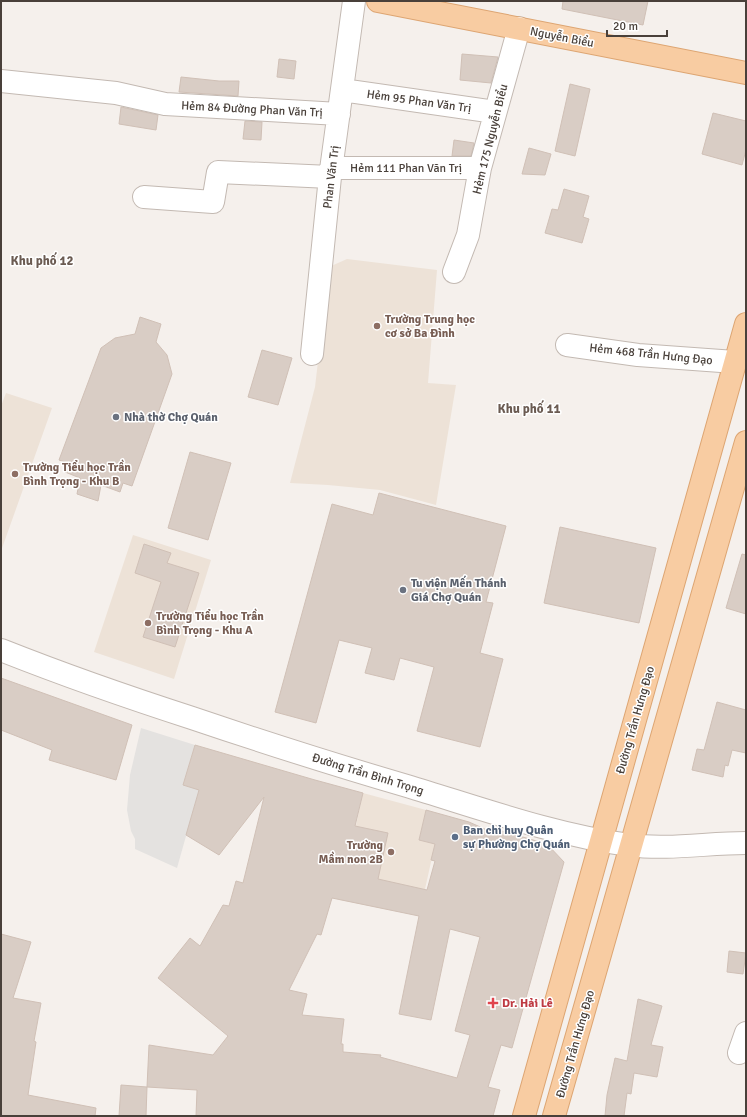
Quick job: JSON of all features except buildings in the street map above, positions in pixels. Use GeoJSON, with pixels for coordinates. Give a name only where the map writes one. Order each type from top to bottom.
{"type":"FeatureCollection","features":[{"type":"Feature","properties":{"kind":"main road","name":"Nguyễn Biểu"},"geometry":{"type":"LineString","coordinates":[[378,1],[746,73]]}},
{"type":"Feature","properties":{"kind":"main road","name":"Đường Trần Hưng Đạo"},"geometry":{"type":"LineString","coordinates":[[524,1116],[746,324]]}},
{"type":"Feature","properties":{"kind":"main road","name":"Đường Trần Hưng Đạo"},"geometry":{"type":"LineString","coordinates":[[554,1116],[746,442]]}},
{"type":"Feature","properties":{"kind":"main road"},"geometry":{"type":"LineString","coordinates":[[662,623],[693,629]]}},
{"type":"Feature","properties":{"kind":"street","name":"Phan Văn Trị"},"geometry":{"type":"LineString","coordinates":[[312,354],[331,173],[354,1]]}},
{"type":"Feature","properties":{"kind":"street","name":"Hẻm 175 Nguyễn Biểu"},"geometry":{"type":"LineString","coordinates":[[454,272],[468,235],[480,168],[519,28]]}},
{"type":"Feature","properties":{"kind":"street","name":"Hẻm 84 Đường Phan Văn Trị"},"geometry":{"type":"LineString","coordinates":[[1,82],[116,93],[165,104],[339,114]]}},
{"type":"Feature","properties":{"kind":"street","name":"Hẻm 95 Phan Văn Trị"},"geometry":{"type":"LineString","coordinates":[[342,90],[495,112]]}},
{"type":"Feature","properties":{"kind":"street","name":"Hẻm 111 Phan Văn Trị"},"geometry":{"type":"LineString","coordinates":[[144,197],[213,202],[218,172],[331,173],[480,168]]}},
{"type":"Feature","properties":{"kind":"street","name":"Hẻm 468 Trần Hưng Ðạo"},"geometry":{"type":"LineString","coordinates":[[567,345],[638,355],[735,362]]}},
{"type":"Feature","properties":{"kind":"street","name":"Đường Trần Bình Trọng"},"geometry":{"type":"LineString","coordinates":[[1,650],[143,703],[272,746],[522,820],[601,840],[632,845],[665,846],[746,843]]}},
{"type":"Feature","properties":{"kind":"shaded area","name":"Trường Trung học cơ sở Ba Đình"},"geometry":{"type":"Polygon","coordinates":[[[347,259],[437,270],[428,383],[456,385],[436,505],[380,490],[290,483],[315,387],[329,267],[347,259]]]}},
{"type":"Feature","properties":{"kind":"shaded area","name":"Trường Tiểu học Trần Bình Trọng - Khu B"},"geometry":{"type":"Polygon","coordinates":[[[6,393],[52,408],[1,551],[1,406],[6,393]]]}},
{"type":"Feature","properties":{"kind":"shaded area","name":"Trường Tiểu học Trần Bình Trọng - Khu A"},"geometry":{"type":"Polygon","coordinates":[[[133,535],[211,560],[174,679],[94,652],[133,535]]]}},
{"type":"Feature","properties":{"kind":"shaded area"},"geometry":{"type":"Polygon","coordinates":[[[141,728],[195,745],[183,785],[199,790],[177,868],[135,849],[135,839],[131,831],[127,810],[130,775],[141,728]]]}},
{"type":"Feature","properties":{"kind":"shaded area","name":"Trường Mầm non 2B"},"geometry":{"type":"Polygon","coordinates":[[[363,793],[426,810],[419,840],[435,844],[419,916],[340,900],[363,793]]]}},
{"type":"Feature","properties":{"kind":"place","name":"Trường Trung học cơ sở Ba Đình"},"geometry":{"type":"Point","coordinates":[377,326]}},
{"type":"Feature","properties":{"kind":"place","name":"Nhà thờ Chợ Quán"},"geometry":{"type":"Point","coordinates":[116,417]}},
{"type":"Feature","properties":{"kind":"place","name":"Trường Tiểu học Trần Bình Trọng - Khu B"},"geometry":{"type":"Point","coordinates":[15,474]}},
{"type":"Feature","properties":{"kind":"place","name":"Tu viện Mến Thánh Giá Chợ Quán"},"geometry":{"type":"Point","coordinates":[403,590]}},
{"type":"Feature","properties":{"kind":"place","name":"Trường Tiểu học Trần Bình Trọng - Khu A"},"geometry":{"type":"Point","coordinates":[148,623]}},
{"type":"Feature","properties":{"kind":"place","name":"Ban chỉ huy Quân sự Phường Chợ Quán"},"geometry":{"type":"Point","coordinates":[455,837]}},
{"type":"Feature","properties":{"kind":"place","name":"Trường Mầm non 2B"},"geometry":{"type":"Point","coordinates":[391,852]}},
{"type":"Feature","properties":{"kind":"place","name":"Dr. Hải Lê"},"geometry":{"type":"Point","coordinates":[493,1003]}},
{"type":"Feature","properties":{"kind":"district","name":"Khu phố 12"},"geometry":{"type":"Point","coordinates":[42,260]}},
{"type":"Feature","properties":{"kind":"district","name":"Khu phố 11"},"geometry":{"type":"Point","coordinates":[529,408]}}]}
